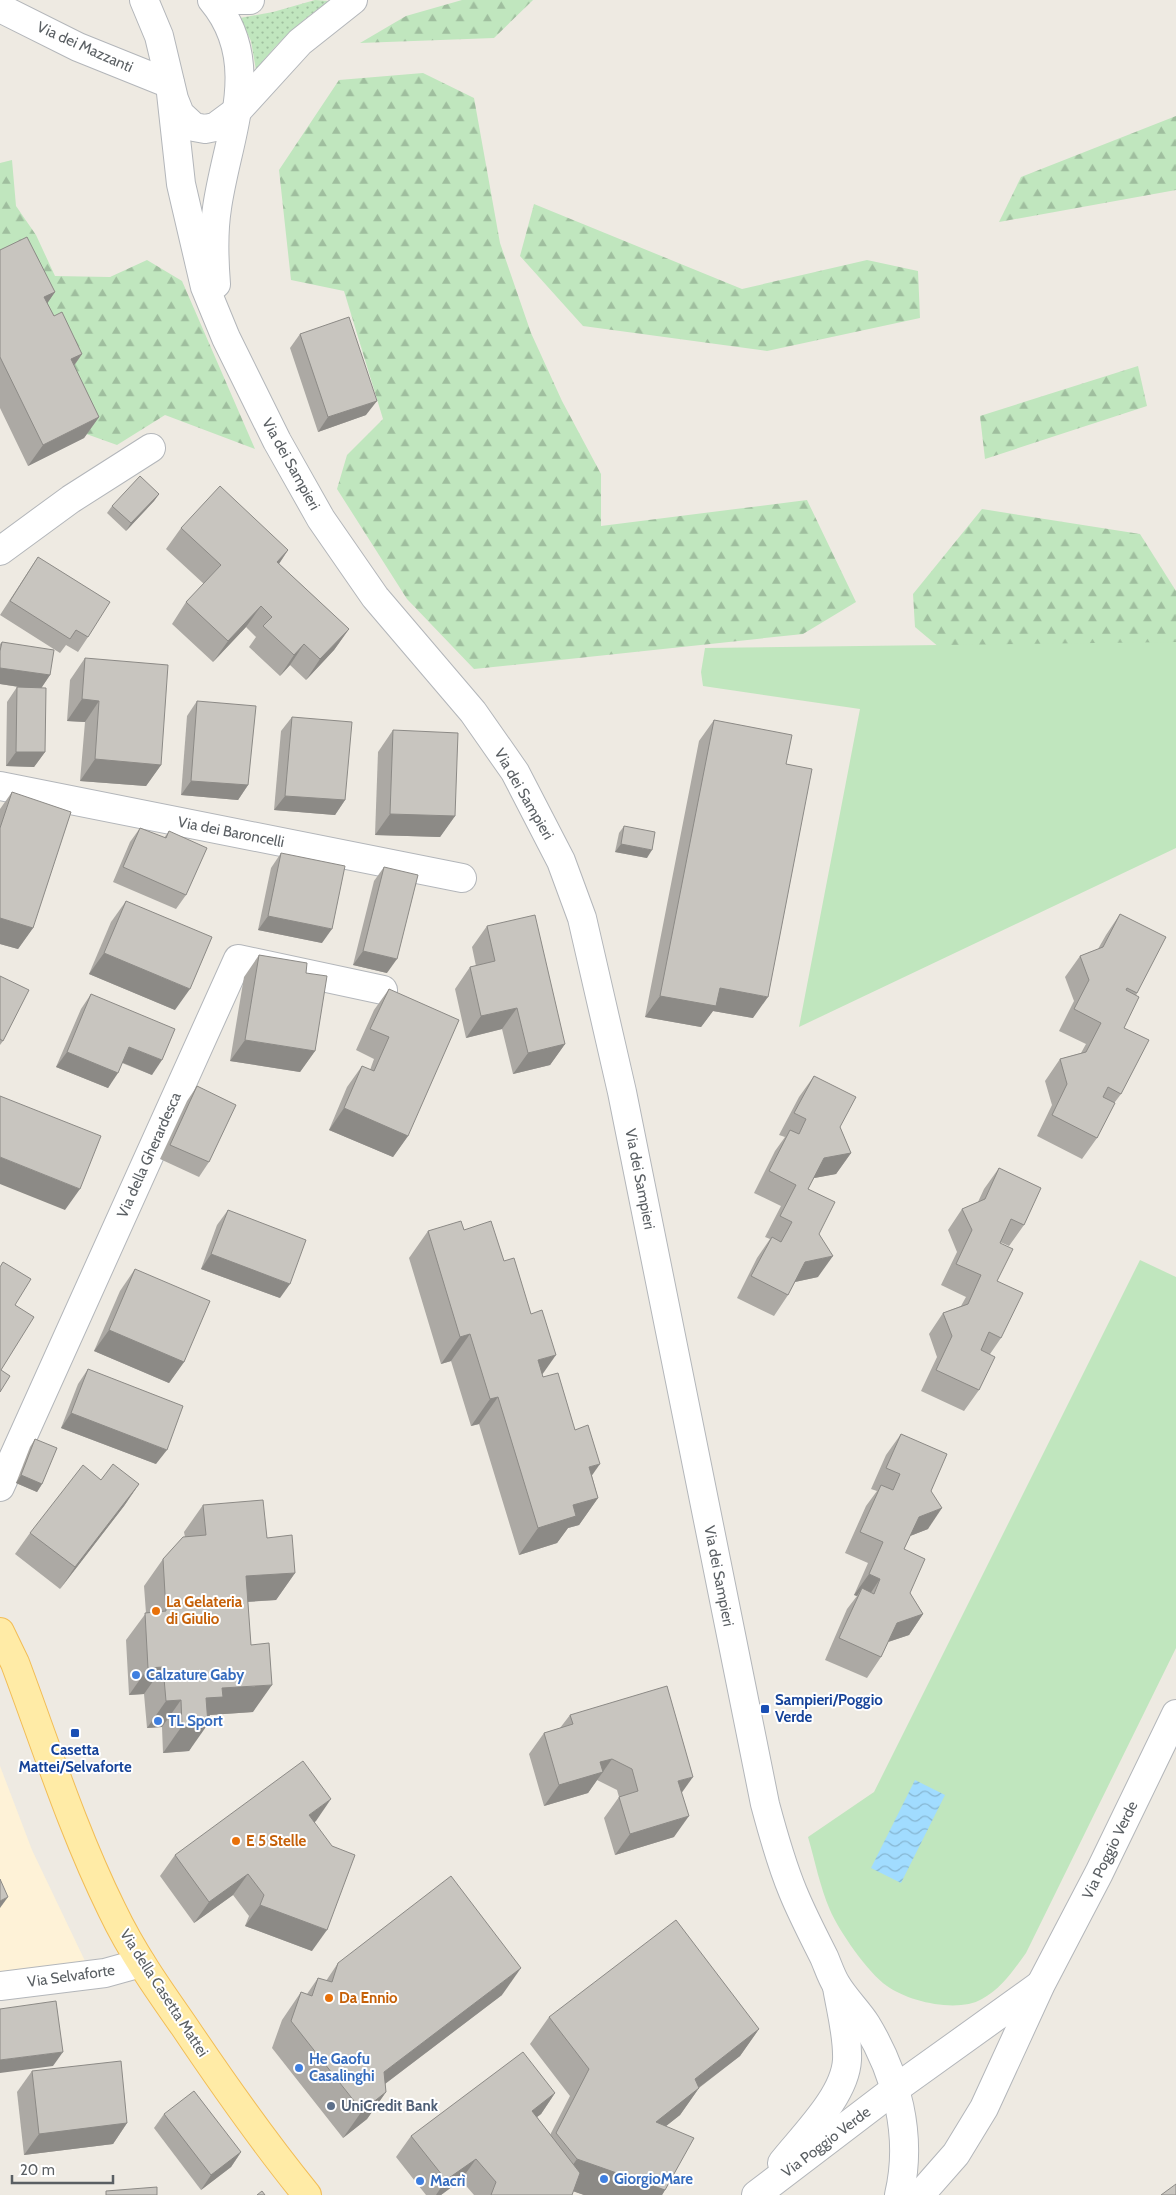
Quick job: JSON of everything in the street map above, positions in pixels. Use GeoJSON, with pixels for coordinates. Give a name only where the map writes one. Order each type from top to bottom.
{"type":"FeatureCollection","features":[{"type":"Feature","properties":{"kind":"main road","name":"Via della Casetta Mattei"},"geometry":{"type":"LineString","coordinates":[[0,1632],[14,1663],[91,1864],[112,1911],[141,1963],[266,2142],[307,2195]]}},
{"type":"Feature","properties":{"kind":"street"},"geometry":{"type":"LineString","coordinates":[[144,0],[159,36],[170,84],[180,114],[194,127],[205,129],[215,127],[238,110],[300,42],[353,0]]}},
{"type":"Feature","properties":{"kind":"street","name":"Via dei Sampieri"},"geometry":{"type":"LineString","coordinates":[[212,0],[228,23],[237,48],[240,73],[238,110],[224,169],[215,227],[216,285],[226,338]]}},
{"type":"Feature","properties":{"kind":"street"},"geometry":{"type":"LineString","coordinates":[[219,0],[250,0]]}},
{"type":"Feature","properties":{"kind":"street","name":"Via dei Mazzanti"},"geometry":{"type":"LineString","coordinates":[[0,8],[78,47],[170,84]]}},
{"type":"Feature","properties":{"kind":"street","name":"Via dei Sampieri"},"geometry":{"type":"LineString","coordinates":[[170,84],[181,184],[205,287],[226,338],[276,441],[322,519],[375,597],[473,712],[515,772],[569,881],[582,918],[593,960],[622,1092],[765,1804],[792,1890],[837,1986],[867,2025],[895,2089]]}},
{"type":"Feature","properties":{"kind":"street"},"geometry":{"type":"LineString","coordinates":[[0,551],[71,499],[151,448]]}},
{"type":"Feature","properties":{"kind":"street","name":"Via dei Baroncelli"},"geometry":{"type":"LineString","coordinates":[[0,786],[462,878]]}},
{"type":"Feature","properties":{"kind":"street","name":"Via della Gherardesca"},"geometry":{"type":"LineString","coordinates":[[0,1487],[238,959],[383,990]]}},
{"type":"Feature","properties":{"kind":"street","name":"Via Poggio Verde"},"geometry":{"type":"LineString","coordinates":[[920,2195],[942,2173],[967,2138],[984,2108],[1041,1984],[1099,1874],[1176,1714]]}},
{"type":"Feature","properties":{"kind":"street","name":"Via Selvaforte"},"geometry":{"type":"LineString","coordinates":[[0,1986],[105,1973],[141,1963]]}},
{"type":"Feature","properties":{"kind":"street","name":"Via Poggio Verde"},"geometry":{"type":"LineString","coordinates":[[756,2195],[895,2089],[1041,1984]]}},
{"type":"Feature","properties":{"kind":"street"},"geometry":{"type":"LineString","coordinates":[[756,2195],[830,2102],[843,2080],[847,2051],[837,1986]]}},
{"type":"Feature","properties":{"kind":"street"},"geometry":{"type":"LineString","coordinates":[[895,2089],[904,2140],[904,2174],[899,2195]]}},
{"type":"Feature","properties":{"kind":"shaded area"},"geometry":{"type":"Polygon","coordinates":[[[0,1766],[32,1850],[85,1961],[0,1973],[0,1766]]]}},
{"type":"Feature","properties":{"kind":"green space"},"geometry":{"type":"Polygon","coordinates":[[[315,0],[329,1],[290,32],[256,70],[251,41],[240,18],[273,12],[315,0]]]}},
{"type":"Feature","properties":{"kind":"green space"},"geometry":{"type":"Polygon","coordinates":[[[462,0],[533,0],[494,38],[360,43],[406,16],[462,0]]]}},
{"type":"Feature","properties":{"kind":"green space"},"geometry":{"type":"Polygon","coordinates":[[[423,73],[474,98],[500,243],[531,333],[562,401],[601,474],[601,526],[807,500],[856,602],[803,634],[474,669],[407,599],[337,489],[347,455],[383,419],[344,291],[291,280],[279,170],[339,80],[423,73]]]}},
{"type":"Feature","properties":{"kind":"green space"},"geometry":{"type":"Polygon","coordinates":[[[1176,116],[1176,190],[999,222],[1021,177],[1176,116]]]}},
{"type":"Feature","properties":{"kind":"green space"},"geometry":{"type":"Polygon","coordinates":[[[12,160],[16,206],[36,235],[55,276],[110,277],[147,260],[182,281],[255,449],[165,415],[117,445],[0,403],[0,163],[12,160]]]}},
{"type":"Feature","properties":{"kind":"green space"},"geometry":{"type":"Polygon","coordinates":[[[534,204],[742,289],[867,260],[918,271],[920,318],[767,351],[583,326],[520,256],[534,204]]]}},
{"type":"Feature","properties":{"kind":"green space"},"geometry":{"type":"Polygon","coordinates":[[[1138,366],[1147,406],[985,459],[980,416],[1138,366]]]}},
{"type":"Feature","properties":{"kind":"green space"},"geometry":{"type":"Polygon","coordinates":[[[982,509],[1140,534],[1176,591],[1176,652],[965,669],[915,627],[913,594],[982,509]]]}},
{"type":"Feature","properties":{"kind":"green space"},"geometry":{"type":"Polygon","coordinates":[[[1176,642],[1176,848],[799,1027],[860,709],[703,686],[701,672],[705,648],[1176,642]]]}},
{"type":"Feature","properties":{"kind":"green space"},"geometry":{"type":"Polygon","coordinates":[[[1140,1260],[1176,1277],[1176,1648],[1021,1960],[1007,1979],[982,1999],[960,2005],[934,2004],[920,2001],[896,1992],[879,1980],[847,1940],[826,1901],[808,1837],[874,1792],[1140,1260]]]}},
{"type":"Feature","properties":{"kind":"water"},"geometry":{"type":"Polygon","coordinates":[[[915,1780],[945,1795],[901,1883],[871,1868],[915,1780]]]}},
{"type":"Feature","properties":{"kind":"building"},"geometry":{"type":"Polygon","coordinates":[[[27,237],[55,292],[44,297],[54,316],[62,312],[82,354],[71,359],[99,417],[43,445],[0,357],[0,250],[27,237]]]}},
{"type":"Feature","properties":{"kind":"building"},"geometry":{"type":"Polygon","coordinates":[[[349,317],[377,401],[328,417],[300,334],[349,317]]]}},
{"type":"Feature","properties":{"kind":"building"},"geometry":{"type":"Polygon","coordinates":[[[140,476],[159,494],[131,523],[112,506],[140,476]]]}},
{"type":"Feature","properties":{"kind":"building"},"geometry":{"type":"Polygon","coordinates":[[[220,486],[288,550],[277,562],[349,629],[320,659],[304,644],[294,655],[263,626],[272,617],[261,606],[228,641],[186,602],[221,565],[181,528],[220,486]]]}},
{"type":"Feature","properties":{"kind":"building"},"geometry":{"type":"Polygon","coordinates":[[[38,557],[110,602],[88,637],[76,630],[70,639],[10,601],[38,557]]]}},
{"type":"Feature","properties":{"kind":"building"},"geometry":{"type":"Polygon","coordinates":[[[2,642],[54,650],[50,675],[0,668],[2,642]]]}},
{"type":"Feature","properties":{"kind":"building"},"geometry":{"type":"Polygon","coordinates":[[[85,658],[168,665],[161,765],[95,759],[99,701],[82,699],[85,658]]]}},
{"type":"Feature","properties":{"kind":"building"},"geometry":{"type":"Polygon","coordinates":[[[17,687],[46,688],[45,752],[16,752],[17,687]]]}},
{"type":"Feature","properties":{"kind":"building"},"geometry":{"type":"Polygon","coordinates":[[[197,701],[256,706],[248,785],[191,781],[197,701]]]}},
{"type":"Feature","properties":{"kind":"building"},"geometry":{"type":"Polygon","coordinates":[[[292,717],[352,722],[345,800],[285,796],[292,717]]]}},
{"type":"Feature","properties":{"kind":"building"},"geometry":{"type":"Polygon","coordinates":[[[714,720],[792,735],[786,764],[812,769],[768,997],[720,988],[716,1006],[660,996],[714,720]]]}},
{"type":"Feature","properties":{"kind":"building"},"geometry":{"type":"Polygon","coordinates":[[[393,730],[458,733],[455,816],[390,814],[393,730]]]}},
{"type":"Feature","properties":{"kind":"building"},"geometry":{"type":"Polygon","coordinates":[[[12,792],[71,812],[33,928],[0,918],[0,828],[12,792]]]}},
{"type":"Feature","properties":{"kind":"building"},"geometry":{"type":"Polygon","coordinates":[[[624,826],[655,832],[652,850],[621,844],[624,826]]]}},
{"type":"Feature","properties":{"kind":"building"},"geometry":{"type":"Polygon","coordinates":[[[140,828],[166,838],[169,831],[207,848],[186,895],[123,867],[140,828]]]}},
{"type":"Feature","properties":{"kind":"building"},"geometry":{"type":"Polygon","coordinates":[[[281,853],[345,866],[332,929],[268,916],[281,853]]]}},
{"type":"Feature","properties":{"kind":"building"},"geometry":{"type":"Polygon","coordinates":[[[384,867],[418,875],[397,959],[363,951],[384,867]]]}},
{"type":"Feature","properties":{"kind":"building"},"geometry":{"type":"Polygon","coordinates":[[[126,901],[212,937],[190,989],[104,953],[126,901]]]}},
{"type":"Feature","properties":{"kind":"building"},"geometry":{"type":"Polygon","coordinates":[[[1120,914],[1166,937],[1137,993],[1127,988],[1126,990],[1139,997],[1124,1028],[1149,1040],[1121,1094],[1108,1087],[1103,1097],[1115,1103],[1097,1138],[1052,1115],[1067,1084],[1060,1059],[1086,1052],[1101,1023],[1074,1009],[1089,980],[1080,956],[1103,947],[1120,914]]]}},
{"type":"Feature","properties":{"kind":"building"},"geometry":{"type":"Polygon","coordinates":[[[535,915],[565,1044],[528,1053],[517,1008],[481,1016],[470,967],[495,961],[487,926],[535,915]]]}},
{"type":"Feature","properties":{"kind":"building"},"geometry":{"type":"Polygon","coordinates":[[[259,955],[307,963],[306,973],[327,976],[315,1051],[245,1040],[259,955]]]}},
{"type":"Feature","properties":{"kind":"building"},"geometry":{"type":"Polygon","coordinates":[[[0,976],[29,990],[3,1041],[0,1039],[0,976]]]}},
{"type":"Feature","properties":{"kind":"building"},"geometry":{"type":"Polygon","coordinates":[[[389,989],[459,1020],[408,1136],[344,1108],[362,1066],[374,1071],[389,1037],[370,1029],[389,989]]]}},
{"type":"Feature","properties":{"kind":"building"},"geometry":{"type":"Polygon","coordinates":[[[91,994],[175,1029],[162,1060],[129,1047],[118,1073],[67,1052],[91,994]]]}},
{"type":"Feature","properties":{"kind":"building"},"geometry":{"type":"Polygon","coordinates":[[[814,1076],[856,1097],[840,1127],[851,1153],[824,1158],[808,1189],[835,1202],[819,1234],[833,1256],[805,1262],[788,1295],[751,1276],[772,1237],[781,1242],[792,1222],[780,1216],[796,1185],[769,1171],[790,1130],[799,1134],[806,1119],[794,1113],[814,1076]]]}},
{"type":"Feature","properties":{"kind":"building"},"geometry":{"type":"Polygon","coordinates":[[[197,1086],[236,1105],[209,1162],[170,1145],[197,1086]]]}},
{"type":"Feature","properties":{"kind":"building"},"geometry":{"type":"Polygon","coordinates":[[[0,1096],[101,1136],[80,1189],[0,1157],[0,1096]]]}},
{"type":"Feature","properties":{"kind":"building"},"geometry":{"type":"Polygon","coordinates":[[[999,1168],[1041,1188],[1024,1225],[1011,1219],[1000,1243],[1013,1249],[997,1281],[1023,1293],[1001,1338],[989,1332],[981,1350],[995,1357],[979,1390],[936,1370],[952,1336],[943,1313],[968,1304],[981,1275],[956,1264],[972,1230],[962,1209],[985,1199],[999,1168]]]}},
{"type":"Feature","properties":{"kind":"building"},"geometry":{"type":"Polygon","coordinates":[[[228,1210],[306,1240],[290,1284],[211,1254],[228,1210]]]}},
{"type":"Feature","properties":{"kind":"building"},"geometry":{"type":"Polygon","coordinates":[[[461,1221],[464,1230],[491,1221],[504,1261],[514,1258],[531,1314],[542,1310],[556,1355],[538,1360],[543,1377],[558,1373],[575,1430],[588,1425],[600,1464],[589,1467],[598,1498],[573,1505],[576,1516],[538,1528],[498,1397],[490,1399],[470,1334],[460,1337],[428,1231],[461,1221]]]}},
{"type":"Feature","properties":{"kind":"building"},"geometry":{"type":"Polygon","coordinates":[[[3,1262],[31,1279],[15,1305],[34,1317],[1,1370],[10,1376],[0,1392],[0,1267],[3,1262]]]}},
{"type":"Feature","properties":{"kind":"building"},"geometry":{"type":"Polygon","coordinates":[[[135,1269],[210,1301],[184,1362],[109,1330],[135,1269]]]}},
{"type":"Feature","properties":{"kind":"building"},"geometry":{"type":"Polygon","coordinates":[[[88,1369],[183,1406],[167,1450],[71,1413],[88,1369]]]}},
{"type":"Feature","properties":{"kind":"building"},"geometry":{"type":"Polygon","coordinates":[[[901,1434],[947,1454],[931,1491],[942,1508],[919,1517],[904,1549],[925,1559],[910,1593],[923,1614],[897,1623],[881,1657],[839,1638],[862,1588],[874,1594],[880,1579],[869,1574],[883,1542],[860,1532],[881,1485],[893,1490],[900,1474],[886,1468],[901,1434]]]}},
{"type":"Feature","properties":{"kind":"building"},"geometry":{"type":"Polygon","coordinates":[[[35,1439],[57,1448],[42,1484],[21,1475],[35,1439]]]}},
{"type":"Feature","properties":{"kind":"building"},"geometry":{"type":"Polygon","coordinates":[[[113,1464],[139,1484],[75,1567],[30,1533],[83,1465],[101,1480],[113,1464]]]}},
{"type":"Feature","properties":{"kind":"building"},"geometry":{"type":"Polygon","coordinates":[[[263,1500],[267,1538],[292,1535],[295,1573],[246,1576],[251,1645],[269,1643],[272,1685],[222,1688],[223,1697],[206,1698],[208,1724],[182,1726],[181,1700],[166,1701],[163,1667],[148,1668],[145,1613],[166,1611],[163,1559],[183,1537],[206,1535],[203,1505],[263,1500]]]}},
{"type":"Feature","properties":{"kind":"building"},"geometry":{"type":"Polygon","coordinates":[[[667,1686],[693,1777],[678,1781],[689,1816],[630,1834],[619,1797],[638,1791],[632,1769],[612,1759],[600,1762],[603,1772],[559,1785],[544,1733],[573,1724],[570,1715],[667,1686]]]}},
{"type":"Feature","properties":{"kind":"building"},"geometry":{"type":"Polygon","coordinates":[[[303,1761],[331,1799],[309,1815],[332,1846],[355,1855],[327,1930],[260,1905],[264,1895],[248,1874],[209,1902],[175,1855],[303,1761]]]}},
{"type":"Feature","properties":{"kind":"building"},"geometry":{"type":"Polygon","coordinates":[[[451,1876],[521,1968],[384,2072],[386,2092],[362,2111],[291,2021],[301,1992],[312,1996],[318,1978],[332,1982],[338,1963],[451,1876]]]}},
{"type":"Feature","properties":{"kind":"building"},"geometry":{"type":"Polygon","coordinates":[[[0,1879],[8,1897],[0,1901],[0,1879]]]}},
{"type":"Feature","properties":{"kind":"building"},"geometry":{"type":"Polygon","coordinates":[[[676,1920],[759,2029],[695,2079],[699,2088],[656,2122],[694,2138],[665,2190],[577,2159],[556,2133],[589,2069],[549,2017],[676,1920]]]}},
{"type":"Feature","properties":{"kind":"building"},"geometry":{"type":"Polygon","coordinates":[[[56,2001],[63,2052],[0,2060],[0,2009],[56,2001]]]}},
{"type":"Feature","properties":{"kind":"building"},"geometry":{"type":"Polygon","coordinates":[[[523,2052],[555,2093],[532,2111],[580,2173],[572,2195],[491,2195],[496,2182],[476,2159],[446,2180],[411,2136],[523,2052]]]}},
{"type":"Feature","properties":{"kind":"building"},"geometry":{"type":"Polygon","coordinates":[[[121,2061],[127,2123],[39,2134],[32,2071],[121,2061]]]}},
{"type":"Feature","properties":{"kind":"building"},"geometry":{"type":"Polygon","coordinates":[[[194,2091],[241,2152],[211,2175],[164,2114],[194,2091]]]}},
{"type":"Feature","properties":{"kind":"building"},"geometry":{"type":"Polygon","coordinates":[[[1176,2184],[1176,2195],[1161,2195],[1176,2184]]]}},
{"type":"Feature","properties":{"kind":"building"},"geometry":{"type":"Polygon","coordinates":[[[157,2187],[157,2195],[106,2195],[106,2191],[157,2187]]]}},
{"type":"Feature","properties":{"kind":"building"},"geometry":{"type":"Polygon","coordinates":[[[262,2191],[265,2195],[257,2195],[262,2191]]]}},
{"type":"Feature","properties":{"kind":"place","name":"La Gelateria di Giulio"},"geometry":{"type":"Point","coordinates":[156,1611]}},
{"type":"Feature","properties":{"kind":"place","name":"Calzature Gaby"},"geometry":{"type":"Point","coordinates":[136,1675]}},
{"type":"Feature","properties":{"kind":"place","name":"Sampieri/Poggio Verde"},"geometry":{"type":"Point","coordinates":[765,1709]}},
{"type":"Feature","properties":{"kind":"place","name":"TL Sport"},"geometry":{"type":"Point","coordinates":[158,1721]}},
{"type":"Feature","properties":{"kind":"place","name":"Casetta Mattei/Selvaforte"},"geometry":{"type":"Point","coordinates":[75,1733]}},
{"type":"Feature","properties":{"kind":"place","name":"E 5 Stelle"},"geometry":{"type":"Point","coordinates":[236,1841]}},
{"type":"Feature","properties":{"kind":"place","name":"Da Ennio"},"geometry":{"type":"Point","coordinates":[329,1998]}},
{"type":"Feature","properties":{"kind":"place","name":"He Gaofu Casalinghi"},"geometry":{"type":"Point","coordinates":[299,2068]}},
{"type":"Feature","properties":{"kind":"place","name":"UniCredit Bank"},"geometry":{"type":"Point","coordinates":[331,2106]}},
{"type":"Feature","properties":{"kind":"place","name":"GiorgioMare"},"geometry":{"type":"Point","coordinates":[604,2179]}},
{"type":"Feature","properties":{"kind":"place","name":"Macrì"},"geometry":{"type":"Point","coordinates":[420,2181]}}]}
